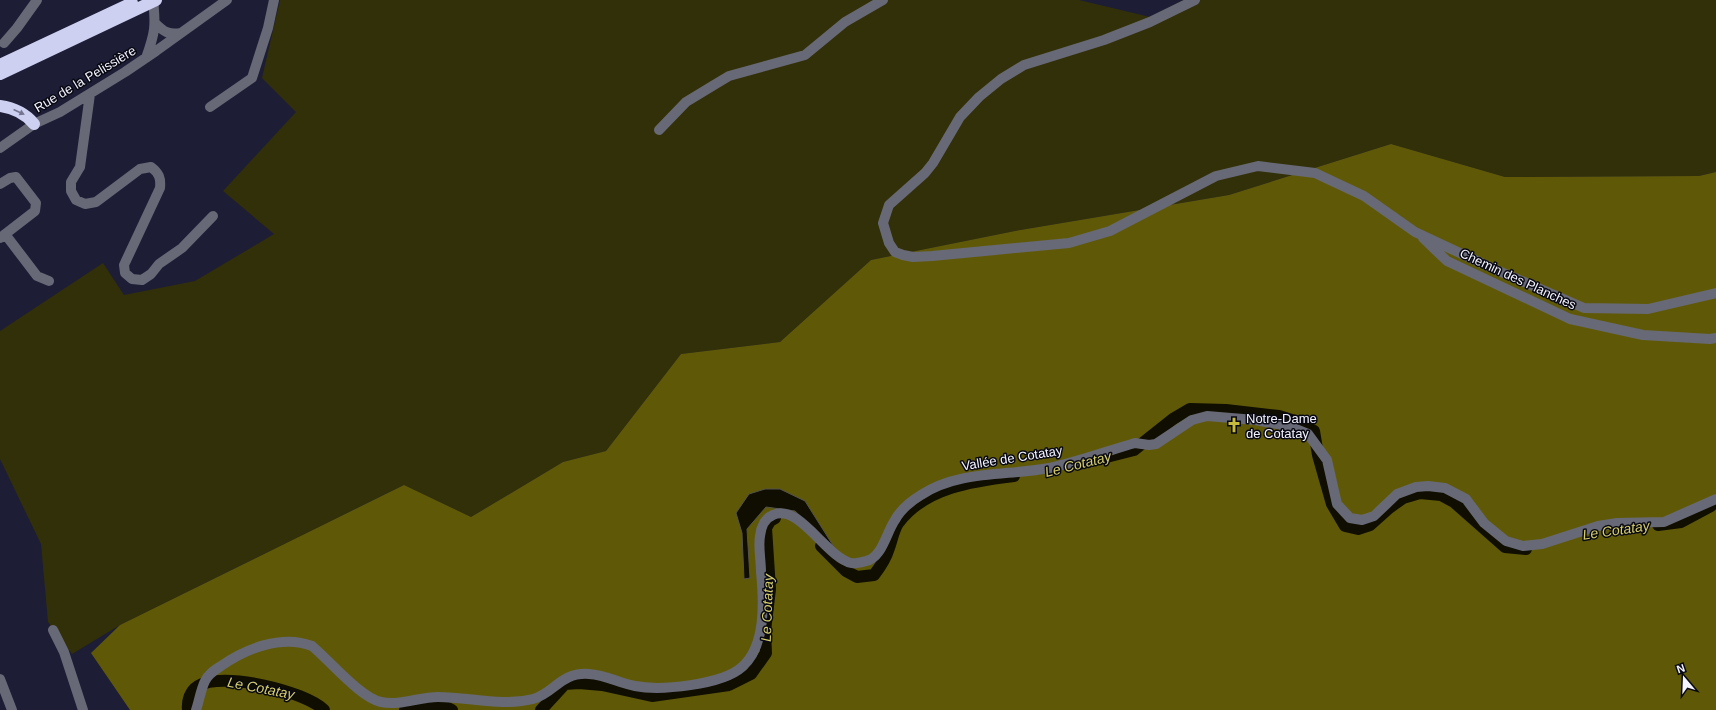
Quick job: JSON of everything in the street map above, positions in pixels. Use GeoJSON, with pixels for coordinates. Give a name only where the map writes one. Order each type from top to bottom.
{"type":"FeatureCollection","features":[{"type":"Feature","properties":{"kind":"highway"},"geometry":{"type":"LineString","coordinates":[[0,65],[138,0]]}},
{"type":"Feature","properties":{"kind":"highway"},"geometry":{"type":"LineString","coordinates":[[0,74],[155,0]]}},
{"type":"Feature","properties":{"kind":"highway"},"geometry":{"type":"LineString","coordinates":[[0,106],[20,111],[29,117],[34,124]]}},
{"type":"Feature","properties":{"kind":"street"},"geometry":{"type":"LineString","coordinates":[[4,43],[18,28],[37,0]]}},
{"type":"Feature","properties":{"kind":"street"},"geometry":{"type":"LineString","coordinates":[[146,58],[153,37],[155,0]]}},
{"type":"Feature","properties":{"kind":"street","name":"Rue de la Pelissière"},"geometry":{"type":"LineString","coordinates":[[0,148],[34,124],[90,94],[146,58],[227,0]]}},
{"type":"Feature","properties":{"kind":"street"},"geometry":{"type":"LineString","coordinates":[[210,107],[252,78],[268,28],[274,0]]}},
{"type":"Feature","properties":{"kind":"street"},"geometry":{"type":"LineString","coordinates":[[659,130],[686,102],[729,76],[805,55],[844,22],[883,0]]}},
{"type":"Feature","properties":{"kind":"street"},"geometry":{"type":"LineString","coordinates":[[1195,0],[1150,22],[1104,40],[1024,65],[1001,79],[960,117],[933,163],[925,173],[889,205],[883,223],[889,243],[893,250],[903,255],[913,257],[1068,243],[1110,231],[1216,176],[1258,166],[1315,173],[1364,196],[1415,232],[1494,269],[1584,308],[1648,309],[1716,293]]}},
{"type":"Feature","properties":{"kind":"street"},"geometry":{"type":"LineString","coordinates":[[155,21],[163,31],[169,34],[183,32]]}},
{"type":"Feature","properties":{"kind":"street"},"geometry":{"type":"LineString","coordinates":[[90,94],[80,167],[71,182],[71,191],[76,200],[85,204],[96,202],[140,169],[151,167],[158,171],[161,179],[160,188],[124,265],[125,273],[132,279],[142,280],[151,274],[159,264],[182,248],[213,216]]}},
{"type":"Feature","properties":{"kind":"street"},"geometry":{"type":"LineString","coordinates":[[0,184],[10,178],[16,177],[36,203],[35,211],[3,236],[37,276],[49,281]]}},
{"type":"Feature","properties":{"kind":"street","name":"Chemin des Planches"},"geometry":{"type":"LineString","coordinates":[[1415,232],[1447,261],[1570,319],[1643,335],[1710,339],[1716,338]]}},
{"type":"Feature","properties":{"kind":"street","name":"Vallée de Cotatay"},"geometry":{"type":"LineString","coordinates":[[196,710],[204,684],[211,673],[242,653],[274,644],[291,642],[303,642],[312,646],[362,693],[371,699],[382,703],[420,703],[438,697],[485,702],[520,701],[534,698],[546,693],[563,679],[575,675],[587,674],[606,676],[631,686],[658,689],[708,681],[740,670],[748,661],[758,640],[763,589],[759,538],[762,525],[770,516],[777,513],[794,516],[834,553],[851,563],[870,561],[877,556],[885,536],[895,518],[924,493],[936,487],[967,478],[1051,468],[1135,443],[1149,445],[1156,444],[1192,420],[1207,416],[1255,420],[1288,426],[1308,434],[1327,460],[1337,504],[1350,518],[1362,520],[1374,516],[1397,494],[1416,487],[1428,486],[1444,488],[1466,499],[1484,523],[1506,541],[1523,546],[1542,544],[1598,526],[1617,523],[1664,522],[1716,499]]}},
{"type":"Feature","properties":{"kind":"street"},"geometry":{"type":"LineString","coordinates":[[53,630],[64,652],[83,710]]}},
{"type":"Feature","properties":{"kind":"street"},"geometry":{"type":"LineString","coordinates":[[0,679],[12,710]]}},
{"type":"Feature","properties":{"kind":"shaded area"},"geometry":{"type":"Polygon","coordinates":[[[280,0],[1079,0],[1150,17],[1184,0],[1716,0],[1716,172],[1699,176],[1505,177],[1391,144],[1229,195],[1015,231],[871,260],[780,342],[681,354],[606,451],[563,462],[471,517],[404,485],[120,625],[72,654],[48,622],[41,544],[0,459],[0,331],[103,263],[124,295],[195,281],[274,234],[223,191],[296,112],[262,78],[280,0]]]}},
{"type":"Feature","properties":{"kind":"shaded area"},"geometry":{"type":"Polygon","coordinates":[[[1391,144],[1505,177],[1699,176],[1716,172],[1716,710],[130,710],[91,653],[120,625],[404,485],[471,517],[563,462],[606,451],[681,354],[780,342],[871,260],[1015,231],[1229,195],[1391,144]]]}},
{"type":"Feature","properties":{"kind":"shaded area"},"geometry":{"type":"Polygon","coordinates":[[[765,489],[780,489],[805,501],[834,547],[795,511],[766,507],[747,529],[750,578],[744,579],[742,533],[736,513],[749,494],[765,489]]]}},
{"type":"Feature","properties":{"kind":"waterway","name":"Le Cotatay"},"geometry":{"type":"LineString","coordinates":[[1079,464],[1134,450],[1173,419],[1190,409],[1226,410],[1279,416],[1298,422],[1314,431],[1318,455],[1332,504],[1345,526],[1358,529],[1370,525],[1403,498],[1420,493],[1441,495],[1454,502],[1505,547],[1526,549]]}},
{"type":"Feature","properties":{"kind":"waterway","name":"Le Cotatay"},"geometry":{"type":"LineString","coordinates":[[821,546],[846,571],[857,577],[874,575],[886,555],[897,525],[910,510],[936,493],[951,488],[983,480],[1014,476]]}},
{"type":"Feature","properties":{"kind":"waterway","name":"Le Cotatay"},"geometry":{"type":"LineString","coordinates":[[1658,525],[1681,522],[1711,506]]}},
{"type":"Feature","properties":{"kind":"waterway","name":"Le Cotatay"},"geometry":{"type":"LineString","coordinates":[[541,710],[565,684],[579,683],[602,685],[652,696],[729,685],[751,674],[766,653],[765,631],[770,589],[766,528],[770,521],[775,518]]}},
{"type":"Feature","properties":{"kind":"waterway","name":"Le Cotatay"},"geometry":{"type":"LineString","coordinates":[[188,710],[190,696],[195,688],[210,682],[225,681],[263,685],[282,690],[300,696],[324,710]]}},
{"type":"Feature","properties":{"kind":"waterway","name":"Le Cotatay"},"geometry":{"type":"LineString","coordinates":[[405,710],[418,706],[440,704],[452,710]]}},
{"type":"Feature","properties":{"kind":"place","name":"Notre-Dame de Cotatay"},"geometry":{"type":"Point","coordinates":[1234,425]}}]}
